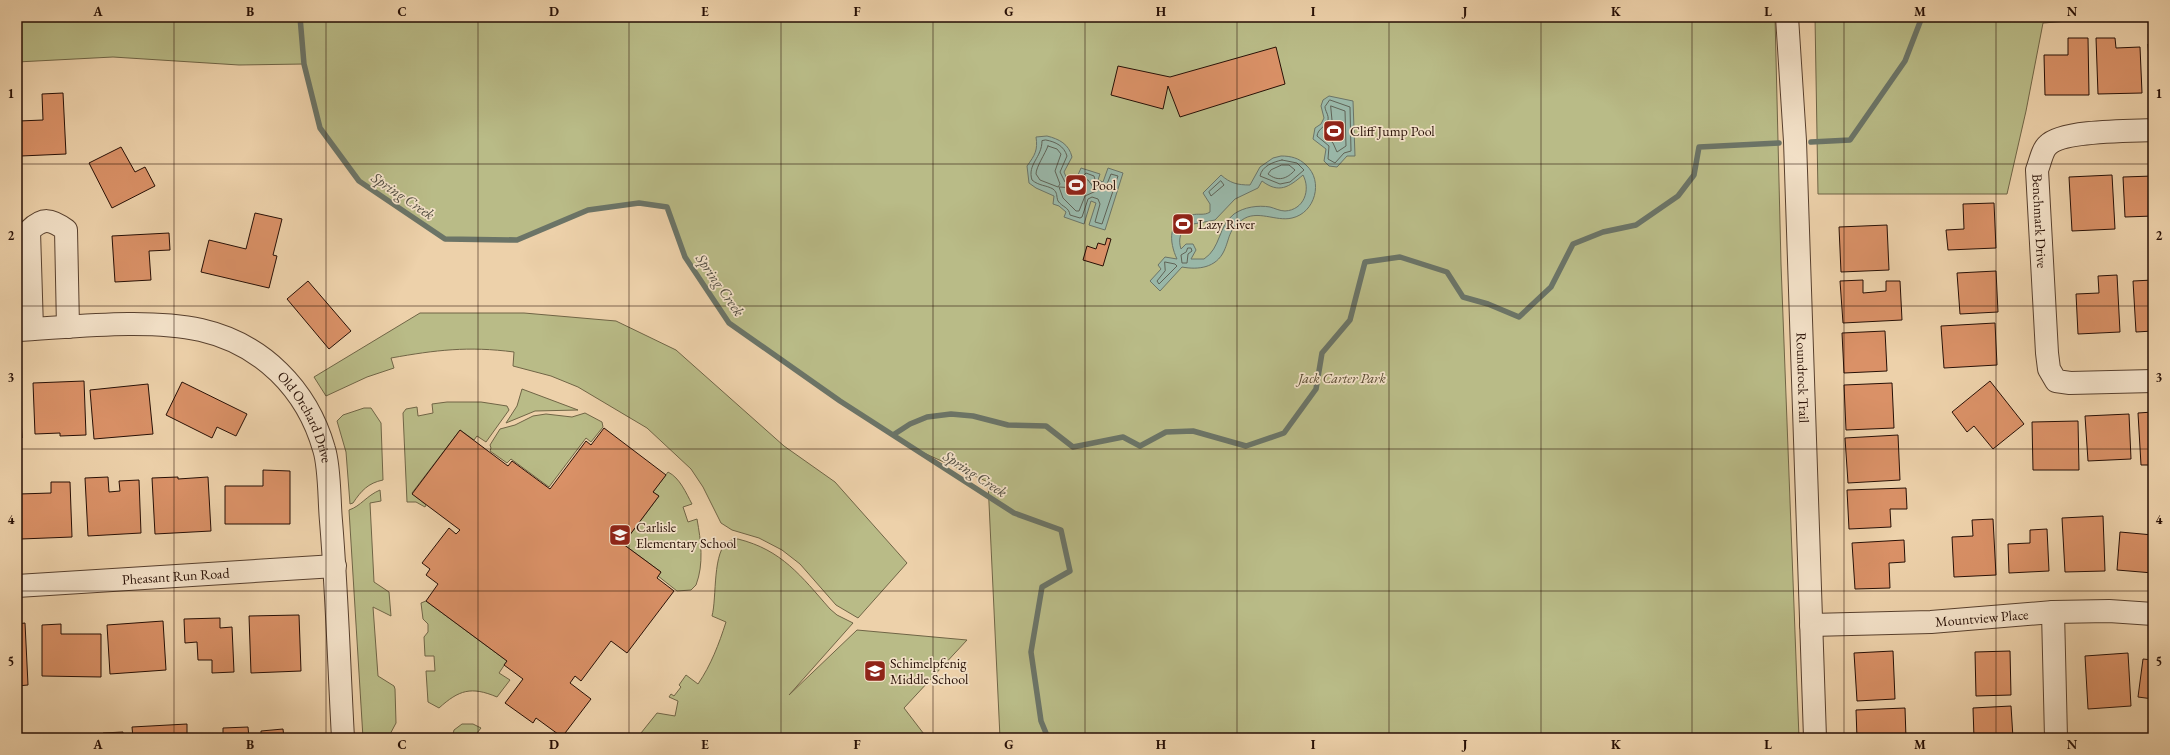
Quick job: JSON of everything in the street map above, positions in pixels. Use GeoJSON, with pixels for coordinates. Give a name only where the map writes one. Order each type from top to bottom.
{"type":"FeatureCollection","features":[{"type":"Feature","properties":{"kind":"street","name":"Roundrock Trail"},"geometry":{"type":"LineString","coordinates":[[1787,17],[1795,141],[1815,738]]}},
{"type":"Feature","properties":{"kind":"street","name":"Benchmark Drive"},"geometry":{"type":"LineString","coordinates":[[2153,130],[2114,132],[2058,138],[2047,145],[2037,170],[2049,370],[2056,381],[2094,384],[2153,381]]}},
{"type":"Feature","properties":{"kind":"street"},"geometry":{"type":"LineString","coordinates":[[24,330],[29,231],[36,224],[46,220],[57,223],[66,230],[68,327]]}},
{"type":"Feature","properties":{"kind":"street","name":"Old Orchard Drive"},"geometry":{"type":"LineString","coordinates":[[24,330],[155,324],[200,330],[235,340],[268,361],[297,390],[311,417],[325,450],[335,566],[343,738]]}},
{"type":"Feature","properties":{"kind":"street","name":"Pheasant Run Road"},"geometry":{"type":"LineString","coordinates":[[17,586],[335,566]]}},
{"type":"Feature","properties":{"kind":"street","name":"Mountview Place"},"geometry":{"type":"LineString","coordinates":[[1811,625],[1931,622],[2053,612],[2109,611],[2153,614]]}},
{"type":"Feature","properties":{"kind":"street"},"geometry":{"type":"LineString","coordinates":[[2053,612],[2056,738]]}},
{"type":"Feature","properties":{"kind":"green space","name":"Jack Carter Park"},"geometry":{"type":"Polygon","coordinates":[[[17,17],[1775,17],[1781,264],[1799,738],[1000,738],[988,482],[915,449],[840,401],[729,323],[685,257],[667,207],[639,203],[588,210],[517,240],[445,239],[359,181],[320,128],[304,64],[239,65],[113,57],[17,62],[17,17]]]}},
{"type":"Feature","properties":{"kind":"green space"},"geometry":{"type":"Polygon","coordinates":[[[1815,17],[2119,17],[2043,23],[2026,111],[2007,194],[1818,194],[1815,17]]]}},
{"type":"Feature","properties":{"kind":"green space"},"geometry":{"type":"Polygon","coordinates":[[[420,313],[524,313],[616,321],[676,350],[784,446],[835,482],[907,563],[858,618],[836,605],[800,564],[782,550],[759,538],[732,530],[721,523],[703,487],[691,469],[647,428],[578,387],[551,376],[513,366],[514,352],[467,349],[423,353],[391,358],[394,368],[367,377],[326,396],[314,377],[420,313]]]}},
{"type":"Feature","properties":{"kind":"green space"},"geometry":{"type":"Polygon","coordinates":[[[522,389],[578,410],[535,411],[506,423],[517,406],[522,389]]]}},
{"type":"Feature","properties":{"kind":"green space"},"geometry":{"type":"Polygon","coordinates":[[[447,402],[481,402],[507,406],[509,410],[486,442],[477,436],[474,440],[460,430],[412,493],[426,505],[425,507],[416,502],[407,502],[403,413],[406,409],[417,407],[418,416],[433,413],[432,404],[447,402]]]}},
{"type":"Feature","properties":{"kind":"green space"},"geometry":{"type":"Polygon","coordinates":[[[364,408],[371,408],[381,423],[383,480],[369,485],[362,491],[353,503],[350,504],[346,452],[337,421],[343,415],[364,408]]]}},
{"type":"Feature","properties":{"kind":"green space"},"geometry":{"type":"Polygon","coordinates":[[[585,413],[602,422],[603,427],[591,442],[586,438],[549,487],[511,459],[507,463],[490,451],[490,445],[500,429],[515,425],[533,416],[546,414],[572,417],[585,413]]]}},
{"type":"Feature","properties":{"kind":"green space"},"geometry":{"type":"Polygon","coordinates":[[[668,472],[679,482],[692,504],[683,507],[688,522],[697,519],[701,544],[701,561],[699,577],[696,585],[691,590],[677,591],[658,576],[661,572],[623,544],[659,496],[653,492],[668,472]]]}},
{"type":"Feature","properties":{"kind":"green space"},"geometry":{"type":"Polygon","coordinates":[[[380,490],[381,501],[370,503],[374,582],[389,592],[391,616],[373,607],[378,676],[394,686],[396,723],[388,738],[363,738],[349,510],[380,490]]]}},
{"type":"Feature","properties":{"kind":"green space"},"geometry":{"type":"Polygon","coordinates":[[[738,539],[767,550],[779,557],[800,575],[830,609],[837,615],[853,623],[789,695],[857,630],[967,640],[904,708],[927,738],[637,738],[657,713],[675,716],[678,701],[669,697],[671,694],[674,696],[681,687],[679,685],[686,675],[698,684],[711,662],[726,622],[712,616],[717,564],[724,546],[729,541],[738,539]]]}},
{"type":"Feature","properties":{"kind":"green space"},"geometry":{"type":"Polygon","coordinates":[[[426,601],[507,661],[499,673],[510,680],[497,697],[472,691],[453,697],[439,708],[428,702],[426,671],[435,671],[434,656],[425,656],[424,637],[428,632],[428,624],[423,619],[421,603],[426,601]]]}},
{"type":"Feature","properties":{"kind":"green space"},"geometry":{"type":"Polygon","coordinates":[[[462,724],[473,724],[481,728],[473,738],[452,738],[454,730],[462,724]]]}},
{"type":"Feature","properties":{"kind":"water","name":"Cliff Jump Pool"},"geometry":{"type":"Polygon","coordinates":[[[1329,96],[1353,101],[1355,156],[1347,156],[1337,167],[1329,166],[1324,161],[1326,149],[1313,139],[1315,128],[1321,124],[1324,118],[1321,106],[1323,100],[1329,96]]]}},
{"type":"Feature","properties":{"kind":"water","name":"Pool"},"geometry":{"type":"Polygon","coordinates":[[[1047,136],[1066,145],[1071,152],[1072,157],[1064,172],[1067,179],[1071,180],[1077,177],[1081,168],[1100,174],[1098,180],[1103,182],[1108,168],[1123,173],[1105,230],[1089,225],[1096,203],[1091,201],[1084,224],[1064,217],[1066,212],[1059,206],[1053,204],[1054,196],[1036,188],[1029,183],[1027,166],[1035,152],[1037,145],[1036,137],[1047,136]]]}},
{"type":"Feature","properties":{"kind":"water","name":"Lazy River"},"geometry":{"type":"Polygon","coordinates":[[[1288,156],[1295,158],[1306,165],[1312,172],[1316,187],[1311,203],[1306,210],[1300,215],[1286,219],[1254,216],[1242,220],[1234,227],[1230,234],[1221,257],[1211,264],[1200,268],[1182,267],[1160,291],[1150,281],[1161,269],[1158,265],[1165,257],[1177,259],[1172,246],[1172,232],[1178,221],[1184,217],[1196,214],[1206,214],[1210,212],[1210,204],[1203,193],[1221,175],[1234,183],[1250,185],[1260,167],[1273,158],[1288,156]],[[1303,175],[1288,186],[1279,188],[1268,185],[1262,181],[1258,188],[1235,199],[1215,220],[1188,225],[1180,236],[1181,249],[1186,244],[1193,244],[1196,250],[1191,259],[1204,259],[1214,249],[1225,225],[1234,214],[1256,206],[1270,207],[1283,211],[1292,210],[1301,203],[1304,198],[1306,193],[1303,175]]]}},
{"type":"Feature","properties":{"kind":"building"},"geometry":{"type":"Polygon","coordinates":[[[2068,38],[2088,38],[2089,95],[2045,95],[2044,55],[2068,55],[2068,38]]]}},
{"type":"Feature","properties":{"kind":"building"},"geometry":{"type":"Polygon","coordinates":[[[2096,38],[2115,38],[2116,48],[2140,47],[2142,93],[2098,94],[2096,38]]]}},
{"type":"Feature","properties":{"kind":"building"},"geometry":{"type":"Polygon","coordinates":[[[2148,44],[2153,44],[2153,91],[2151,91],[2148,44]]]}},
{"type":"Feature","properties":{"kind":"building"},"geometry":{"type":"Polygon","coordinates":[[[1276,47],[1285,84],[1180,117],[1168,86],[1163,109],[1111,95],[1118,66],[1170,77],[1276,47]]]}},
{"type":"Feature","properties":{"kind":"building"},"geometry":{"type":"Polygon","coordinates":[[[63,93],[66,154],[21,156],[19,121],[43,120],[42,94],[63,93]]]}},
{"type":"Feature","properties":{"kind":"building"},"geometry":{"type":"Polygon","coordinates":[[[121,147],[135,172],[145,167],[155,186],[112,208],[89,163],[121,147]]]}},
{"type":"Feature","properties":{"kind":"building"},"geometry":{"type":"Polygon","coordinates":[[[2112,175],[2115,229],[2072,231],[2069,177],[2112,175]]]}},
{"type":"Feature","properties":{"kind":"building"},"geometry":{"type":"Polygon","coordinates":[[[2153,176],[2153,216],[2125,217],[2123,177],[2153,176]]]}},
{"type":"Feature","properties":{"kind":"building"},"geometry":{"type":"Polygon","coordinates":[[[1994,203],[1996,248],[1948,250],[1946,230],[1964,229],[1963,204],[1994,203]]]}},
{"type":"Feature","properties":{"kind":"building"},"geometry":{"type":"Polygon","coordinates":[[[255,213],[282,219],[273,255],[277,256],[269,288],[201,272],[209,240],[246,249],[255,213]]]}},
{"type":"Feature","properties":{"kind":"building"},"geometry":{"type":"Polygon","coordinates":[[[1887,225],[1889,270],[1841,272],[1839,227],[1887,225]]]}},
{"type":"Feature","properties":{"kind":"building"},"geometry":{"type":"Polygon","coordinates":[[[169,233],[170,250],[149,251],[151,280],[115,282],[112,236],[169,233]]]}},
{"type":"Feature","properties":{"kind":"building"},"geometry":{"type":"Polygon","coordinates":[[[1107,238],[1111,239],[1103,266],[1083,260],[1087,246],[1096,249],[1098,243],[1105,245],[1107,238]]]}},
{"type":"Feature","properties":{"kind":"building"},"geometry":{"type":"Polygon","coordinates":[[[1996,271],[1998,312],[1960,314],[1957,273],[1996,271]]]}},
{"type":"Feature","properties":{"kind":"building"},"geometry":{"type":"Polygon","coordinates":[[[2117,275],[2120,332],[2078,334],[2076,294],[2099,293],[2098,276],[2117,275]]]}},
{"type":"Feature","properties":{"kind":"building"},"geometry":{"type":"Polygon","coordinates":[[[1863,280],[1863,293],[1886,291],[1886,281],[1900,281],[1902,320],[1843,323],[1840,281],[1863,280]]]}},
{"type":"Feature","properties":{"kind":"building"},"geometry":{"type":"Polygon","coordinates":[[[2153,280],[2153,331],[2136,332],[2133,281],[2153,280]]]}},
{"type":"Feature","properties":{"kind":"building"},"geometry":{"type":"Polygon","coordinates":[[[308,281],[351,331],[329,349],[287,299],[308,281]]]}},
{"type":"Feature","properties":{"kind":"building"},"geometry":{"type":"Polygon","coordinates":[[[1995,323],[1997,365],[1944,368],[1941,326],[1995,323]]]}},
{"type":"Feature","properties":{"kind":"building"},"geometry":{"type":"Polygon","coordinates":[[[1885,331],[1887,371],[1844,373],[1842,333],[1885,331]]]}},
{"type":"Feature","properties":{"kind":"building"},"geometry":{"type":"Polygon","coordinates":[[[17,378],[19,378],[22,438],[17,438],[17,378]]]}},
{"type":"Feature","properties":{"kind":"building"},"geometry":{"type":"Polygon","coordinates":[[[84,381],[86,435],[60,436],[60,433],[35,434],[33,383],[84,381]]]}},
{"type":"Feature","properties":{"kind":"building"},"geometry":{"type":"Polygon","coordinates":[[[1990,381],[2024,424],[1993,449],[1974,426],[1967,432],[1952,412],[1990,381]]]}},
{"type":"Feature","properties":{"kind":"building"},"geometry":{"type":"Polygon","coordinates":[[[182,382],[247,414],[236,436],[217,427],[212,438],[166,415],[182,382]]]}},
{"type":"Feature","properties":{"kind":"building"},"geometry":{"type":"Polygon","coordinates":[[[1892,383],[1894,428],[1846,430],[1844,385],[1892,383]]]}},
{"type":"Feature","properties":{"kind":"building"},"geometry":{"type":"Polygon","coordinates":[[[148,384],[153,434],[94,439],[90,390],[148,384]]]}},
{"type":"Feature","properties":{"kind":"building"},"geometry":{"type":"Polygon","coordinates":[[[2153,412],[2153,465],[2141,465],[2138,413],[2153,412]]]}},
{"type":"Feature","properties":{"kind":"building"},"geometry":{"type":"Polygon","coordinates":[[[2129,414],[2131,459],[2088,461],[2085,416],[2129,414]]]}},
{"type":"Feature","properties":{"kind":"building"},"geometry":{"type":"Polygon","coordinates":[[[2078,421],[2079,470],[2033,470],[2032,422],[2078,421]]]}},
{"type":"Feature","properties":{"kind":"building"},"geometry":{"type":"Polygon","coordinates":[[[604,428],[666,475],[653,492],[659,496],[623,544],[661,572],[657,578],[674,591],[627,653],[611,641],[581,681],[575,676],[570,683],[591,699],[562,737],[536,718],[533,723],[505,703],[523,679],[504,665],[507,661],[426,601],[438,584],[426,575],[430,569],[422,563],[449,528],[456,534],[460,530],[412,494],[460,430],[508,466],[512,461],[550,489],[586,441],[591,445],[604,428]]]}},
{"type":"Feature","properties":{"kind":"building"},"geometry":{"type":"Polygon","coordinates":[[[1898,435],[1900,480],[1848,483],[1845,438],[1898,435]]]}},
{"type":"Feature","properties":{"kind":"building"},"geometry":{"type":"Polygon","coordinates":[[[263,470],[290,471],[290,524],[225,524],[225,486],[263,486],[263,470]]]}},
{"type":"Feature","properties":{"kind":"building"},"geometry":{"type":"Polygon","coordinates":[[[108,477],[109,492],[120,491],[119,481],[139,480],[141,533],[88,536],[85,478],[108,477]]]}},
{"type":"Feature","properties":{"kind":"building"},"geometry":{"type":"Polygon","coordinates":[[[178,477],[178,479],[208,477],[211,531],[155,534],[152,478],[178,477]]]}},
{"type":"Feature","properties":{"kind":"building"},"geometry":{"type":"Polygon","coordinates":[[[51,482],[70,482],[72,537],[21,539],[19,494],[51,493],[51,482]]]}},
{"type":"Feature","properties":{"kind":"building"},"geometry":{"type":"Polygon","coordinates":[[[1906,488],[1907,509],[1890,509],[1891,527],[1849,529],[1847,490],[1906,488]]]}},
{"type":"Feature","properties":{"kind":"building"},"geometry":{"type":"Polygon","coordinates":[[[2103,516],[2105,571],[2065,572],[2062,518],[2103,516]]]}},
{"type":"Feature","properties":{"kind":"building"},"geometry":{"type":"Polygon","coordinates":[[[1993,519],[1996,575],[1954,577],[1952,537],[1973,536],[1972,520],[1993,519]]]}},
{"type":"Feature","properties":{"kind":"building"},"geometry":{"type":"Polygon","coordinates":[[[2047,529],[2049,571],[2009,573],[2008,544],[2030,543],[2030,530],[2047,529]]]}},
{"type":"Feature","properties":{"kind":"building"},"geometry":{"type":"Polygon","coordinates":[[[2120,532],[2153,535],[2153,573],[2117,570],[2120,532]]]}},
{"type":"Feature","properties":{"kind":"building"},"geometry":{"type":"Polygon","coordinates":[[[1904,540],[1905,562],[1889,563],[1890,588],[1855,589],[1852,543],[1904,540]]]}},
{"type":"Feature","properties":{"kind":"building"},"geometry":{"type":"Polygon","coordinates":[[[299,615],[301,671],[251,673],[249,616],[299,615]]]}},
{"type":"Feature","properties":{"kind":"building"},"geometry":{"type":"Polygon","coordinates":[[[220,618],[220,628],[232,627],[234,672],[212,673],[212,660],[198,660],[197,642],[185,643],[184,619],[220,618]]]}},
{"type":"Feature","properties":{"kind":"building"},"geometry":{"type":"Polygon","coordinates":[[[163,621],[166,670],[110,674],[107,625],[163,621]]]}},
{"type":"Feature","properties":{"kind":"building"},"geometry":{"type":"Polygon","coordinates":[[[25,623],[28,685],[17,686],[17,624],[25,623]]]}},
{"type":"Feature","properties":{"kind":"building"},"geometry":{"type":"Polygon","coordinates":[[[61,624],[61,634],[101,634],[101,677],[42,676],[42,625],[61,624]]]}},
{"type":"Feature","properties":{"kind":"building"},"geometry":{"type":"Polygon","coordinates":[[[1893,651],[1895,699],[1857,701],[1854,653],[1893,651]]]}},
{"type":"Feature","properties":{"kind":"building"},"geometry":{"type":"Polygon","coordinates":[[[2010,651],[2011,695],[1976,696],[1975,652],[2010,651]]]}},
{"type":"Feature","properties":{"kind":"building"},"geometry":{"type":"Polygon","coordinates":[[[2128,653],[2131,706],[2088,709],[2085,656],[2128,653]]]}},
{"type":"Feature","properties":{"kind":"building"},"geometry":{"type":"Polygon","coordinates":[[[2143,659],[2153,660],[2153,699],[2138,697],[2143,659]]]}},
{"type":"Feature","properties":{"kind":"building"},"geometry":{"type":"Polygon","coordinates":[[[2011,706],[2013,738],[1974,738],[1973,708],[2011,706]]]}},
{"type":"Feature","properties":{"kind":"building"},"geometry":{"type":"Polygon","coordinates":[[[1905,708],[1906,738],[1857,738],[1856,710],[1905,708]]]}},
{"type":"Feature","properties":{"kind":"building"},"geometry":{"type":"Polygon","coordinates":[[[187,724],[187,738],[133,738],[132,727],[187,724]]]}},
{"type":"Feature","properties":{"kind":"building"},"geometry":{"type":"Polygon","coordinates":[[[248,727],[249,738],[223,738],[223,728],[248,727]]]}},
{"type":"Feature","properties":{"kind":"building"},"geometry":{"type":"Polygon","coordinates":[[[283,729],[284,738],[261,738],[261,731],[283,729]]]}},
{"type":"Feature","properties":{"kind":"building"},"geometry":{"type":"Polygon","coordinates":[[[123,732],[123,738],[103,738],[103,733],[123,732]]]}},
{"type":"Feature","properties":{"kind":"waterway","name":"Spring Creek"},"geometry":{"type":"LineString","coordinates":[[300,17],[304,64],[320,128],[359,181],[445,239],[517,240],[588,210],[639,203],[667,207],[685,257],[729,323],[840,401],[1014,513],[1061,530],[1070,571],[1042,587],[1031,652],[1041,721],[1048,738]]}},
{"type":"Feature","properties":{"kind":"waterway"},"geometry":{"type":"LineString","coordinates":[[1811,142],[1850,140],[1905,61],[1922,17]]}},
{"type":"Feature","properties":{"kind":"waterway"},"geometry":{"type":"LineString","coordinates":[[893,435],[910,424],[927,417],[951,414],[973,416],[1008,425],[1046,426],[1073,447],[1123,437],[1140,446],[1166,432],[1193,431],[1246,446],[1284,433],[1316,389],[1322,353],[1350,320],[1365,262],[1400,257],[1447,272],[1463,297],[1488,304],[1519,317],[1551,287],[1573,244],[1603,232],[1636,225],[1678,196],[1694,175],[1699,147],[1779,143]]}},
{"type":"Feature","properties":{"kind":"place","name":"Cliff Jump Pool"},"geometry":{"type":"Point","coordinates":[1334,131]}},
{"type":"Feature","properties":{"kind":"place","name":"Pool"},"geometry":{"type":"Point","coordinates":[1076,185]}},
{"type":"Feature","properties":{"kind":"place","name":"Lazy River"},"geometry":{"type":"Point","coordinates":[1183,224]}},
{"type":"Feature","properties":{"kind":"place","name":"Carlisle Elementary School"},"geometry":{"type":"Point","coordinates":[620,535]}},
{"type":"Feature","properties":{"kind":"place","name":"Schimelpfenig Middle School"},"geometry":{"type":"Point","coordinates":[875,671]}}]}
